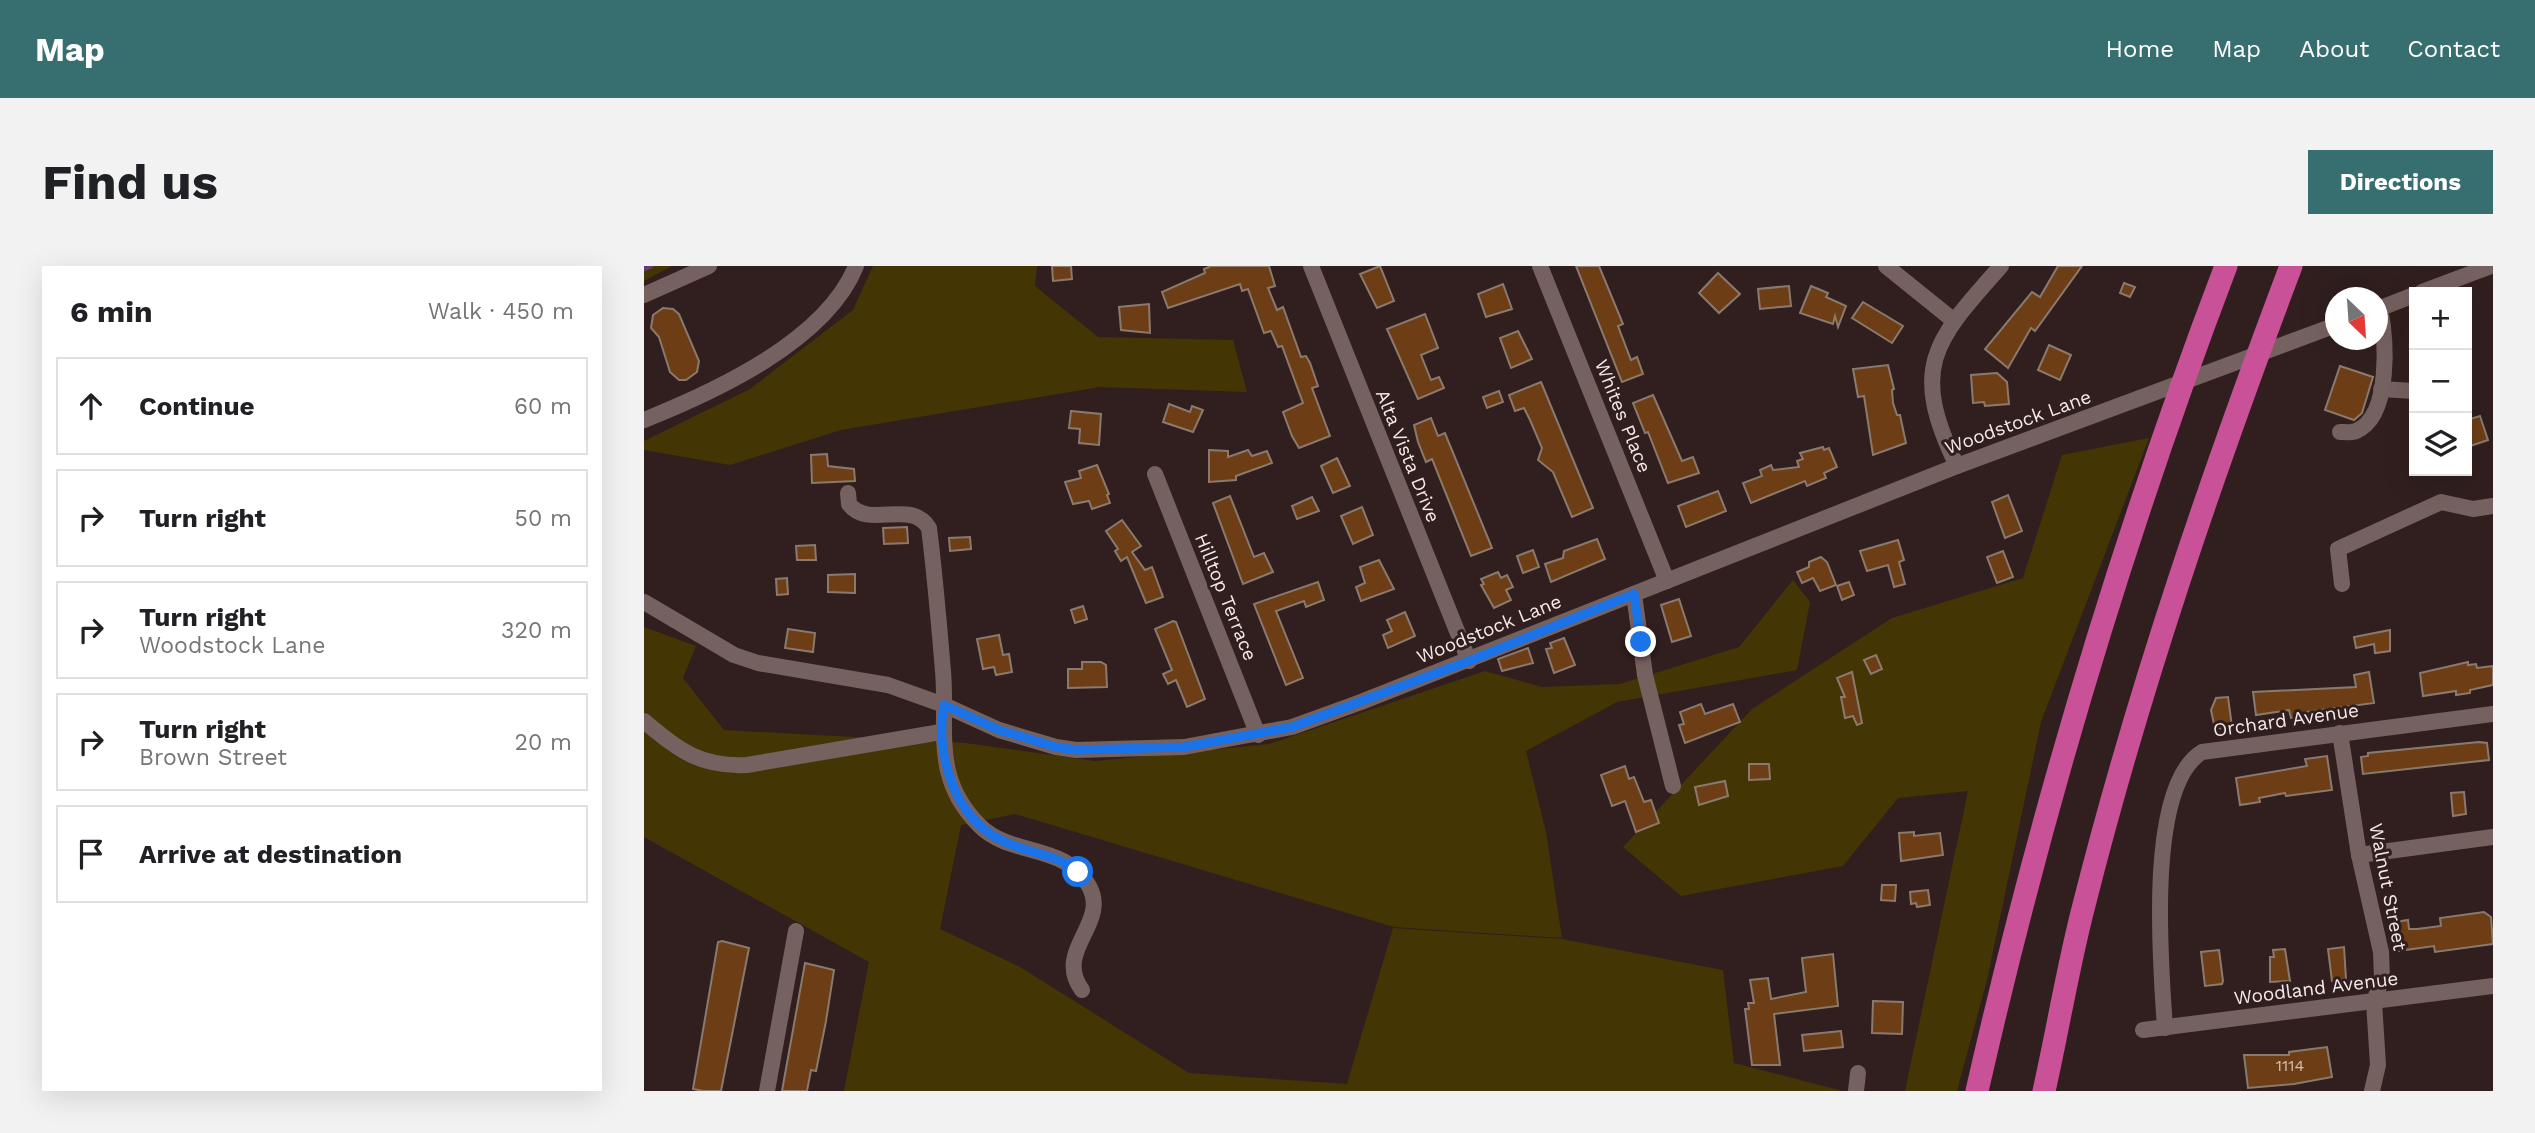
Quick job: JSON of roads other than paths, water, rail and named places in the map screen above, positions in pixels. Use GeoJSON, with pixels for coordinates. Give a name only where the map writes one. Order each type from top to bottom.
{"type":"FeatureCollection","features":[{"type":"Feature","properties":{"kind":"highway"},"geometry":{"type":"LineString","coordinates":[[1977,1091],[2034,851],[2076,705],[2154,461],[2226,266]]}},
{"type":"Feature","properties":{"kind":"highway"},"geometry":{"type":"LineString","coordinates":[[2044,1091],[2084,906],[2133,731],[2225,440],[2291,266]]}},
{"type":"Feature","properties":{"kind":"street"},"geometry":{"type":"LineString","coordinates":[[644,295],[709,266]]}},
{"type":"Feature","properties":{"kind":"street"},"geometry":{"type":"LineString","coordinates":[[644,420],[699,397],[794,339],[824,313],[842,291],[856,266]]}},
{"type":"Feature","properties":{"kind":"street","name":"Alta Vista Drive"},"geometry":{"type":"LineString","coordinates":[[1311,266],[1469,661]]}},
{"type":"Feature","properties":{"kind":"street","name":"Whites Place"},"geometry":{"type":"LineString","coordinates":[[1540,266],[1667,581]]}},
{"type":"Feature","properties":{"kind":"street"},"geometry":{"type":"LineString","coordinates":[[1885,266],[1953,320]]}},
{"type":"Feature","properties":{"kind":"street"},"geometry":{"type":"LineString","coordinates":[[1957,466],[1937,417],[1932,373],[1942,337],[1953,320],[2001,266]]}},
{"type":"Feature","properties":{"kind":"street"},"geometry":{"type":"LineString","coordinates":[[2435,287],[2491,266]]}},
{"type":"Feature","properties":{"kind":"street"},"geometry":{"type":"LineString","coordinates":[[2388,305],[2409,297]]}},
{"type":"Feature","properties":{"kind":"street","name":"Woodstock Lane"},"geometry":{"type":"LineString","coordinates":[[644,602],[717,646],[758,663],[888,685],[1031,741],[1076,750],[1184,747],[1258,735],[1292,727],[1469,661],[1957,466],[2117,409],[2325,329]]}},
{"type":"Feature","properties":{"kind":"street"},"geometry":{"type":"LineString","coordinates":[[2340,432],[2357,431],[2371,417],[2385,377],[2386,350]]}},
{"type":"Feature","properties":{"kind":"street"},"geometry":{"type":"LineString","coordinates":[[2381,390],[2409,390]]}},
{"type":"Feature","properties":{"kind":"street","name":"Hilltop Terrace"},"geometry":{"type":"LineString","coordinates":[[1154,474],[1258,735]]}},
{"type":"Feature","properties":{"kind":"street"},"geometry":{"type":"LineString","coordinates":[[848,493],[849,504],[862,514],[911,514],[925,520],[929,528],[937,596],[944,705],[941,732],[951,780],[966,809],[981,828],[1002,841],[1066,862],[1088,883],[1093,894],[1092,916],[1073,961],[1074,974],[1082,990]]}},
{"type":"Feature","properties":{"kind":"street"},"geometry":{"type":"LineString","coordinates":[[2342,584],[2338,549],[2441,502],[2473,509],[2493,506]]}},
{"type":"Feature","properties":{"kind":"street"},"geometry":{"type":"LineString","coordinates":[[1634,594],[1645,675],[1673,786]]}},
{"type":"Feature","properties":{"kind":"street","name":"Orchard Avenue"},"geometry":{"type":"LineString","coordinates":[[2165,1028],[2160,906],[2162,855],[2171,807],[2187,765],[2202,752],[2493,714]]}},
{"type":"Feature","properties":{"kind":"street"},"geometry":{"type":"LineString","coordinates":[[644,721],[676,747],[693,757],[720,766],[747,765],[941,732]]}},
{"type":"Feature","properties":{"kind":"street","name":"Walnut Street"},"geometry":{"type":"LineString","coordinates":[[2340,733],[2359,855],[2381,952],[2382,978],[2374,1002],[2378,1065],[2372,1091]]}},
{"type":"Feature","properties":{"kind":"street"},"geometry":{"type":"LineString","coordinates":[[2359,855],[2493,837]]}},
{"type":"Feature","properties":{"kind":"street"},"geometry":{"type":"LineString","coordinates":[[767,1091],[796,931]]}},
{"type":"Feature","properties":{"kind":"street","name":"Woodland Avenue"},"geometry":{"type":"LineString","coordinates":[[2143,1030],[2493,986]]}},
{"type":"Feature","properties":{"kind":"street"},"geometry":{"type":"LineString","coordinates":[[1856,1091],[1858,1073]]}},
{"type":"Feature","properties":{"kind":"waterway"},"geometry":{"type":"LineString","coordinates":[[644,269],[651,266]]}}]}
